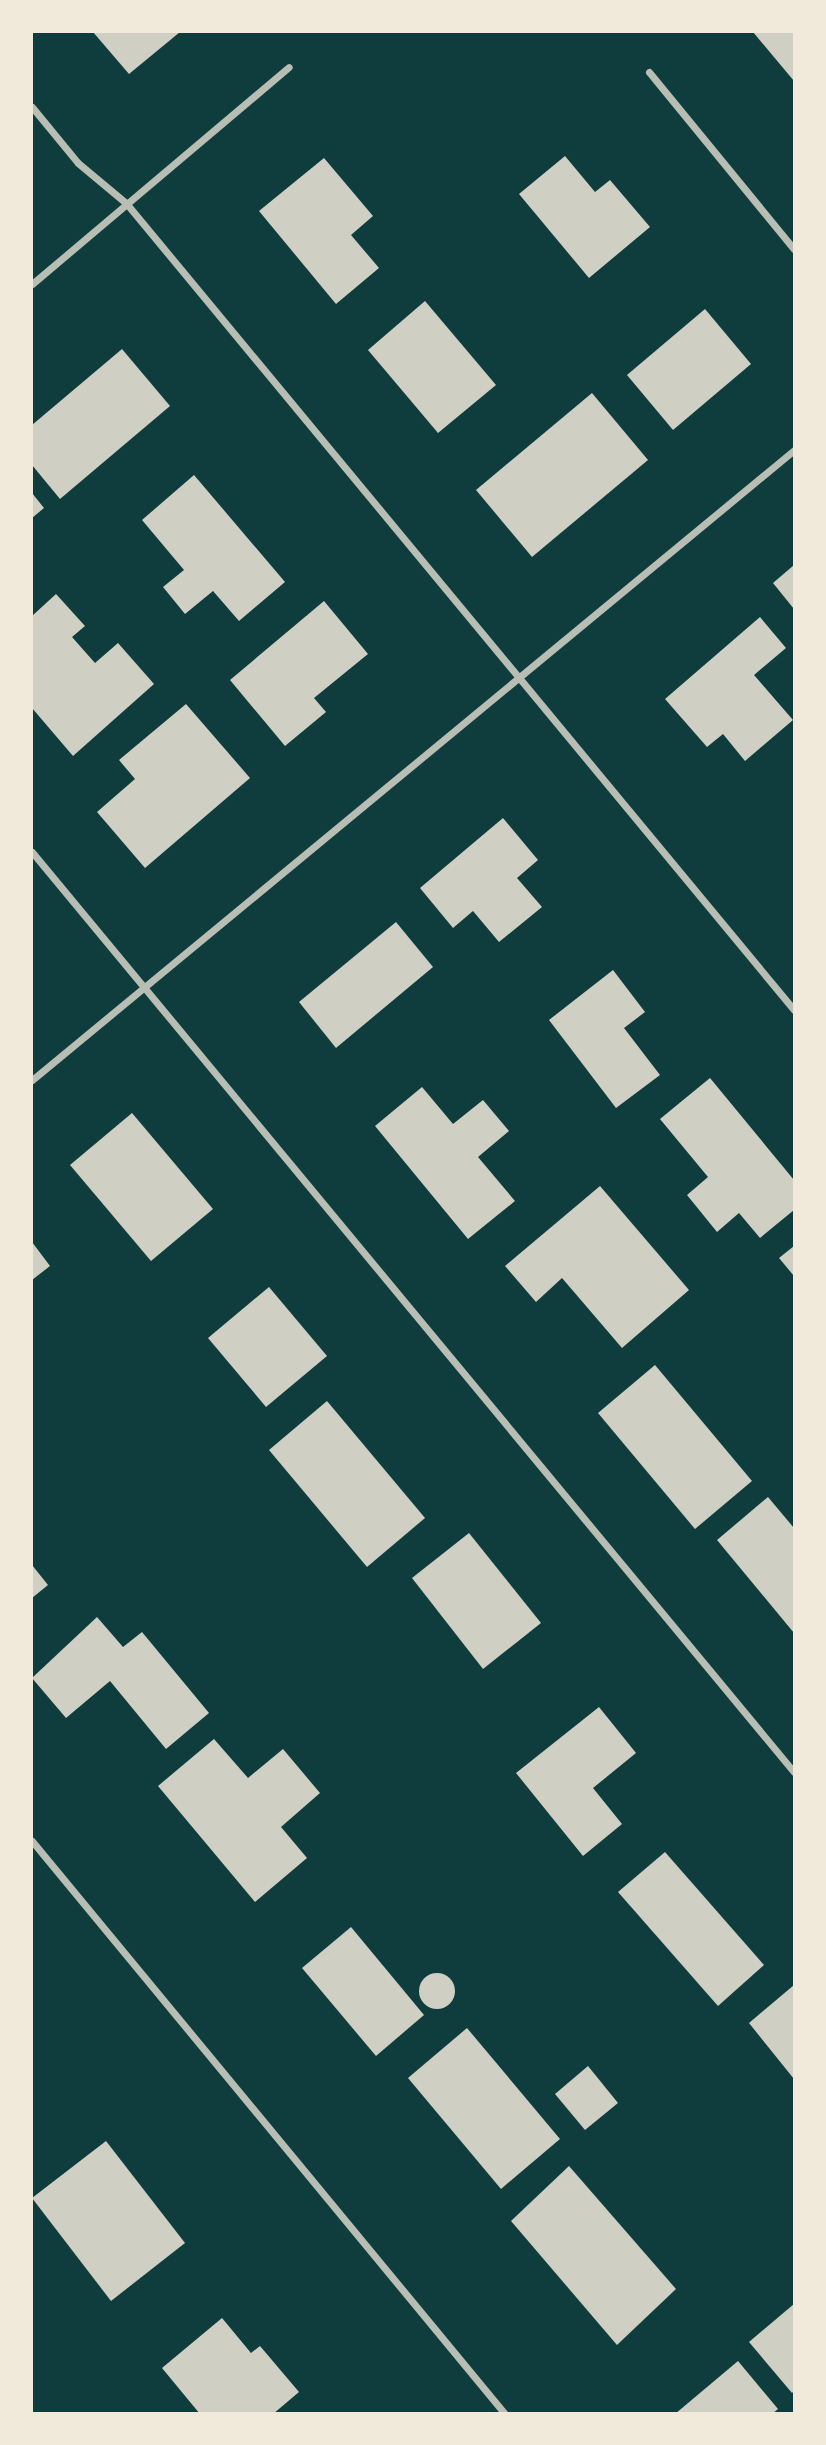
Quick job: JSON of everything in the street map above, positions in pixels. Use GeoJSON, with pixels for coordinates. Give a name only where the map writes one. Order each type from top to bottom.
{"type":"FeatureCollection","features":[{"type":"Feature","properties":{"kind":"street"},"geometry":{"type":"LineString","coordinates":[[32,284],[289,67]]}},
{"type":"Feature","properties":{"kind":"street"},"geometry":{"type":"LineString","coordinates":[[649,72],[794,249]]}},
{"type":"Feature","properties":{"kind":"street"},"geometry":{"type":"LineString","coordinates":[[32,107],[78,163],[126,204],[794,1010]]}},
{"type":"Feature","properties":{"kind":"street"},"geometry":{"type":"LineString","coordinates":[[32,1080],[794,450]]}},
{"type":"Feature","properties":{"kind":"street"},"geometry":{"type":"LineString","coordinates":[[32,852],[794,1772]]}},
{"type":"Feature","properties":{"kind":"street"},"geometry":{"type":"LineString","coordinates":[[32,1841],[505,2413]]}},
{"type":"Feature","properties":{"kind":"building"},"geometry":{"type":"Polygon","coordinates":[[[93,32],[180,32],[129,74],[93,32]]]}},
{"type":"Feature","properties":{"kind":"building"},"geometry":{"type":"Polygon","coordinates":[[[753,32],[794,32],[794,81],[753,32]]]}},
{"type":"Feature","properties":{"kind":"building"},"geometry":{"type":"Polygon","coordinates":[[[565,156],[595,192],[610,180],[650,227],[589,278],[519,194],[565,156]]]}},
{"type":"Feature","properties":{"kind":"building"},"geometry":{"type":"Polygon","coordinates":[[[324,158],[373,216],[351,235],[379,268],[336,304],[259,211],[324,158]]]}},
{"type":"Feature","properties":{"kind":"building"},"geometry":{"type":"Polygon","coordinates":[[[425,301],[496,385],[438,433],[368,350],[425,301]]]}},
{"type":"Feature","properties":{"kind":"building"},"geometry":{"type":"Polygon","coordinates":[[[705,309],[751,364],[673,430],[627,375],[705,309]]]}},
{"type":"Feature","properties":{"kind":"building"},"geometry":{"type":"Polygon","coordinates":[[[122,349],[170,406],[60,499],[32,465],[32,425],[122,349]]]}},
{"type":"Feature","properties":{"kind":"building"},"geometry":{"type":"Polygon","coordinates":[[[592,393],[648,460],[532,557],[476,490],[592,393]]]}},
{"type":"Feature","properties":{"kind":"building"},"geometry":{"type":"Polygon","coordinates":[[[194,475],[285,582],[239,621],[213,591],[185,614],[163,587],[184,570],[142,520],[194,475]]]}},
{"type":"Feature","properties":{"kind":"building"},"geometry":{"type":"Polygon","coordinates":[[[32,493],[44,508],[32,518],[32,493]]]}},
{"type":"Feature","properties":{"kind":"building"},"geometry":{"type":"Polygon","coordinates":[[[794,565],[794,609],[773,583],[794,565]]]}},
{"type":"Feature","properties":{"kind":"building"},"geometry":{"type":"Polygon","coordinates":[[[56,594],[85,626],[72,637],[95,663],[118,643],[154,684],[73,756],[32,708],[32,616],[56,594]]]}},
{"type":"Feature","properties":{"kind":"building"},"geometry":{"type":"Polygon","coordinates":[[[324,601],[368,654],[314,698],[326,712],[285,746],[230,680],[324,601]]]}},
{"type":"Feature","properties":{"kind":"building"},"geometry":{"type":"Polygon","coordinates":[[[760,617],[786,648],[754,675],[793,720],[745,761],[723,734],[707,747],[665,699],[760,617]]]}},
{"type":"Feature","properties":{"kind":"building"},"geometry":{"type":"Polygon","coordinates":[[[186,704],[250,778],[145,868],[97,812],[135,779],[119,760],[186,704]]]}},
{"type":"Feature","properties":{"kind":"building"},"geometry":{"type":"Polygon","coordinates":[[[503,818],[538,860],[517,878],[542,907],[499,942],[473,911],[453,928],[420,888],[503,818]]]}},
{"type":"Feature","properties":{"kind":"building"},"geometry":{"type":"Polygon","coordinates":[[[396,922],[433,967],[336,1048],[299,1002],[396,922]]]}},
{"type":"Feature","properties":{"kind":"building"},"geometry":{"type":"Polygon","coordinates":[[[613,970],[645,1012],[624,1028],[660,1075],[616,1108],[549,1020],[613,970]]]}},
{"type":"Feature","properties":{"kind":"building"},"geometry":{"type":"Polygon","coordinates":[[[710,1078],[794,1180],[794,1210],[760,1238],[739,1213],[717,1232],[687,1195],[708,1177],[660,1119],[710,1078]]]}},
{"type":"Feature","properties":{"kind":"building"},"geometry":{"type":"Polygon","coordinates":[[[422,1087],[453,1124],[483,1100],[509,1131],[478,1157],[515,1201],[468,1239],[375,1126],[422,1087]]]}},
{"type":"Feature","properties":{"kind":"building"},"geometry":{"type":"Polygon","coordinates":[[[132,1113],[213,1209],[151,1261],[70,1165],[132,1113]]]}},
{"type":"Feature","properties":{"kind":"building"},"geometry":{"type":"Polygon","coordinates":[[[600,1186],[689,1290],[622,1348],[562,1278],[536,1302],[505,1266],[600,1186]]]}},
{"type":"Feature","properties":{"kind":"building"},"geometry":{"type":"Polygon","coordinates":[[[32,1242],[50,1266],[32,1280],[32,1242]]]}},
{"type":"Feature","properties":{"kind":"building"},"geometry":{"type":"Polygon","coordinates":[[[794,1246],[794,1276],[779,1258],[794,1246]]]}},
{"type":"Feature","properties":{"kind":"building"},"geometry":{"type":"Polygon","coordinates":[[[269,1287],[327,1356],[266,1407],[208,1338],[269,1287]]]}},
{"type":"Feature","properties":{"kind":"building"},"geometry":{"type":"Polygon","coordinates":[[[655,1365],[752,1481],[695,1529],[598,1413],[655,1365]]]}},
{"type":"Feature","properties":{"kind":"building"},"geometry":{"type":"Polygon","coordinates":[[[327,1401],[425,1518],[367,1567],[269,1450],[327,1401]]]}},
{"type":"Feature","properties":{"kind":"building"},"geometry":{"type":"Polygon","coordinates":[[[768,1497],[794,1528],[794,1633],[717,1540],[768,1497]]]}},
{"type":"Feature","properties":{"kind":"building"},"geometry":{"type":"Polygon","coordinates":[[[469,1533],[541,1623],[483,1669],[412,1578],[469,1533]]]}},
{"type":"Feature","properties":{"kind":"building"},"geometry":{"type":"Polygon","coordinates":[[[32,1565],[48,1585],[32,1598],[32,1565]]]}},
{"type":"Feature","properties":{"kind":"building"},"geometry":{"type":"Polygon","coordinates":[[[97,1617],[123,1647],[142,1632],[209,1713],[166,1749],[110,1681],[66,1718],[32,1678],[97,1617]]]}},
{"type":"Feature","properties":{"kind":"building"},"geometry":{"type":"Polygon","coordinates":[[[599,1707],[636,1753],[593,1788],[622,1824],[583,1856],[516,1773],[599,1707]]]}},
{"type":"Feature","properties":{"kind":"building"},"geometry":{"type":"Polygon","coordinates":[[[214,1739],[248,1778],[283,1749],[320,1793],[281,1827],[307,1858],[255,1902],[158,1786],[214,1739]]]}},
{"type":"Feature","properties":{"kind":"building"},"geometry":{"type":"Polygon","coordinates":[[[665,1852],[764,1965],[718,2006],[618,1892],[665,1852]]]}},
{"type":"Feature","properties":{"kind":"building"},"geometry":{"type":"Polygon","coordinates":[[[351,1927],[424,2015],[376,2056],[302,1968],[351,1927]]]}},
{"type":"Feature","properties":{"kind":"building"},"geometry":{"type":"Polygon","coordinates":[[[437,1973],[450,1978],[455,1991],[450,2004],[437,2009],[424,2004],[419,1991],[424,1978],[437,1973]]]}},
{"type":"Feature","properties":{"kind":"building"},"geometry":{"type":"Polygon","coordinates":[[[794,1985],[794,2079],[749,2023],[794,1985]]]}},
{"type":"Feature","properties":{"kind":"building"},"geometry":{"type":"Polygon","coordinates":[[[467,2028],[560,2139],[501,2189],[408,2078],[467,2028]]]}},
{"type":"Feature","properties":{"kind":"building"},"geometry":{"type":"Polygon","coordinates":[[[588,2066],[618,2103],[585,2130],[555,2094],[588,2066]]]}},
{"type":"Feature","properties":{"kind":"building"},"geometry":{"type":"Polygon","coordinates":[[[106,2141],[185,2243],[111,2301],[32,2198],[106,2141]]]}},
{"type":"Feature","properties":{"kind":"building"},"geometry":{"type":"Polygon","coordinates":[[[569,2166],[676,2289],[617,2345],[511,2221],[569,2166]]]}},
{"type":"Feature","properties":{"kind":"building"},"geometry":{"type":"Polygon","coordinates":[[[794,2304],[794,2391],[792,2393],[749,2342],[794,2304]]]}},
{"type":"Feature","properties":{"kind":"building"},"geometry":{"type":"Polygon","coordinates":[[[222,2318],[251,2353],[260,2346],[299,2392],[273,2414],[200,2414],[162,2368],[222,2318]]]}},
{"type":"Feature","properties":{"kind":"building"},"geometry":{"type":"Polygon","coordinates":[[[738,2361],[778,2409],[772,2414],[675,2414],[738,2361]]]}}]}
